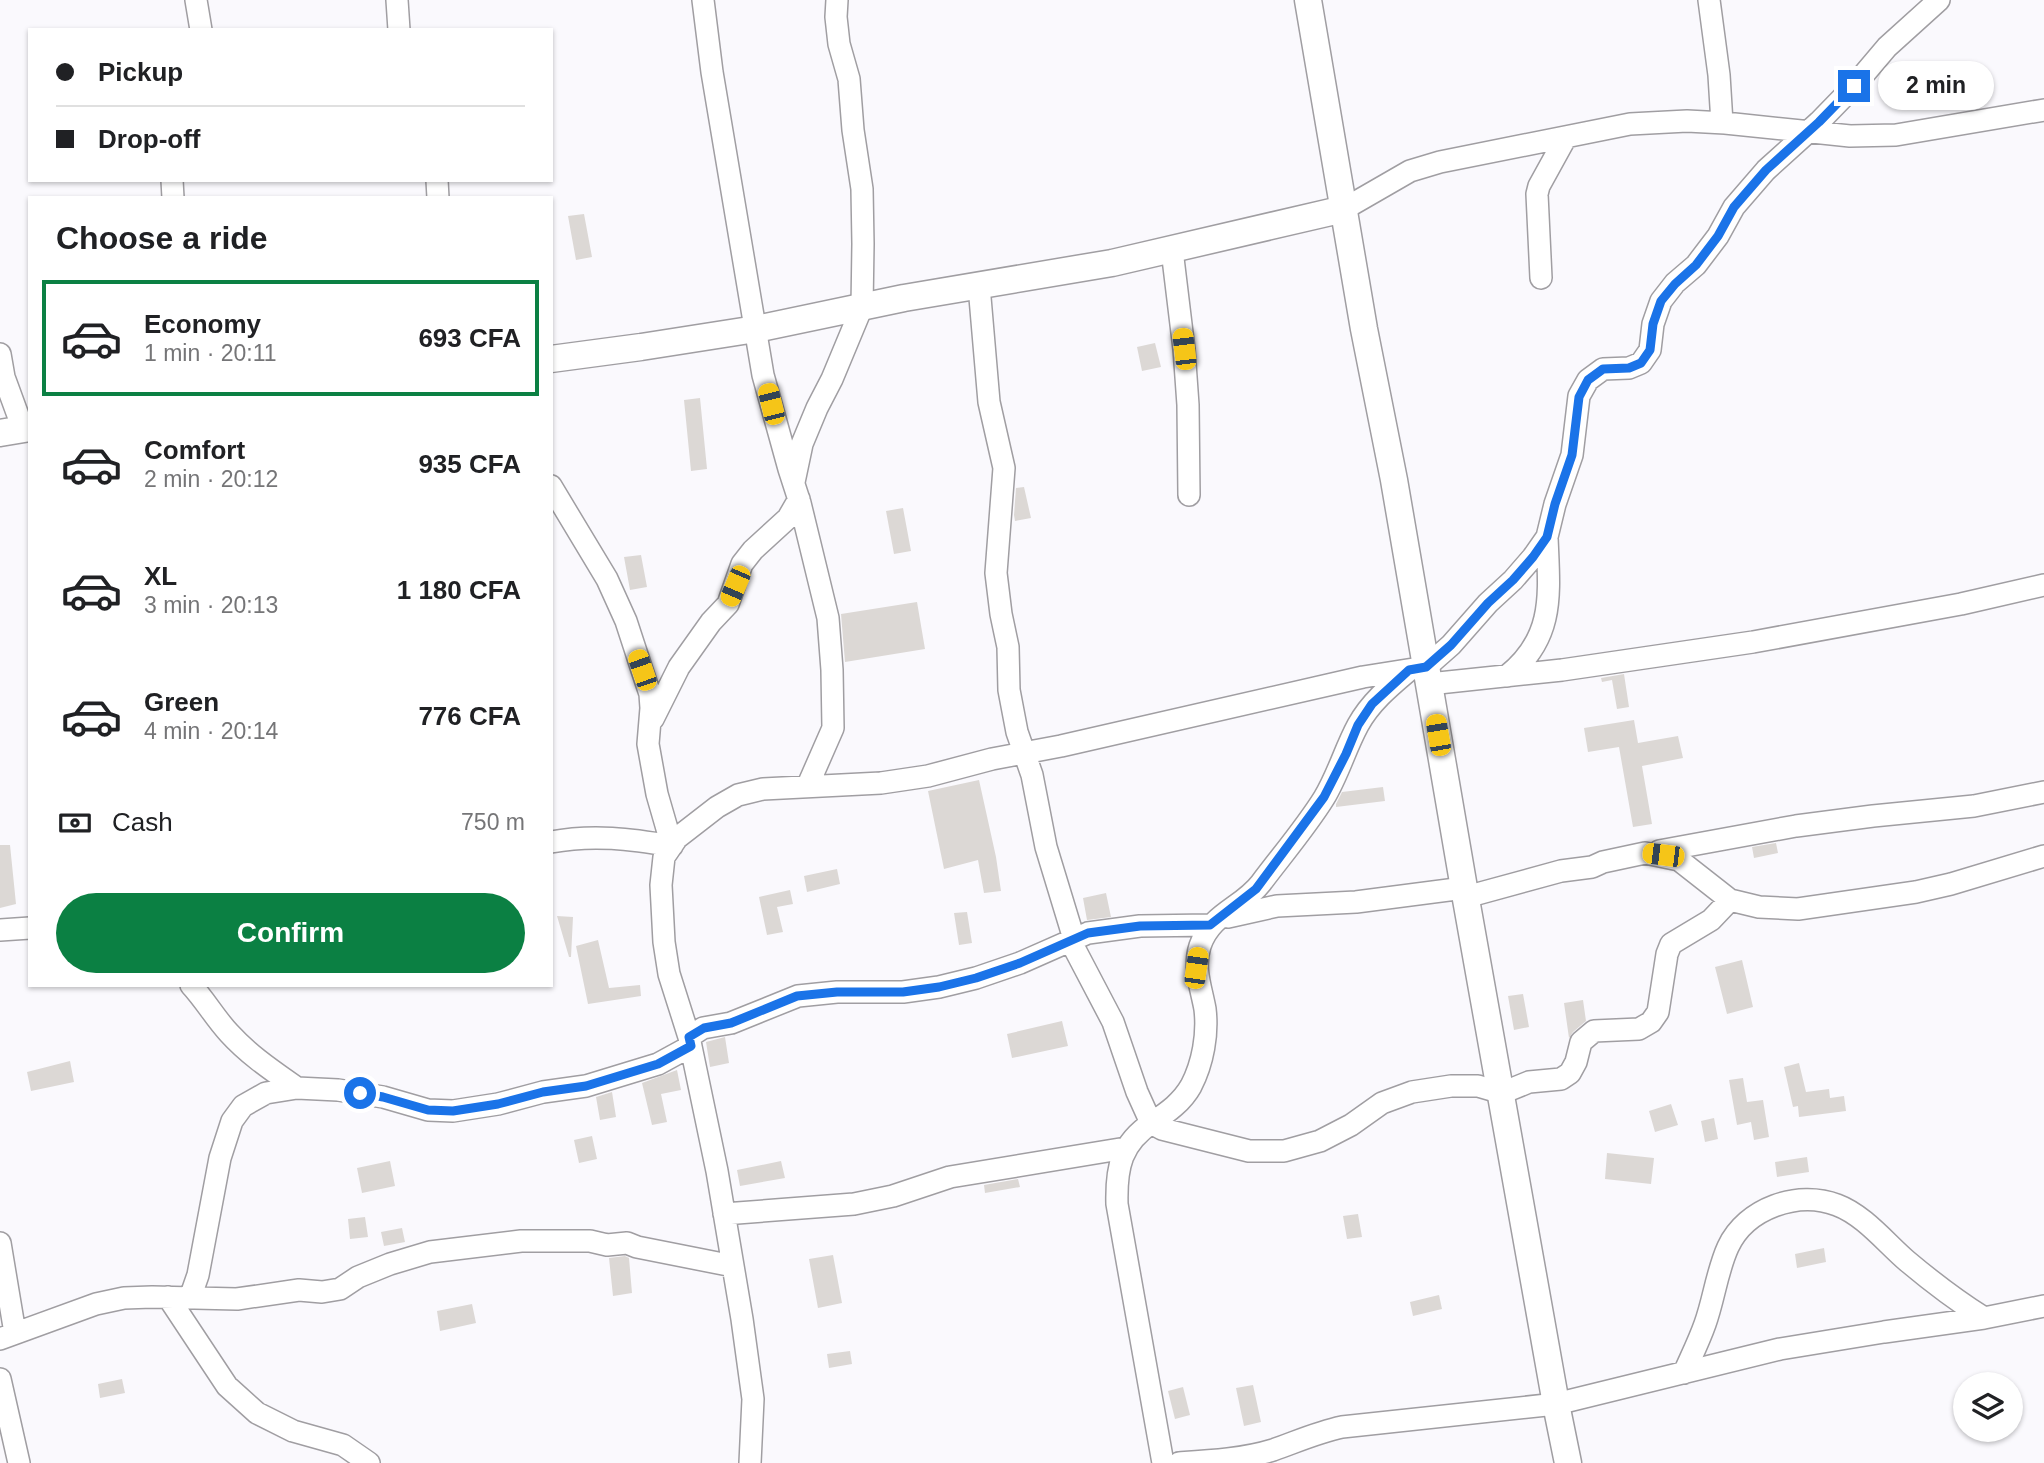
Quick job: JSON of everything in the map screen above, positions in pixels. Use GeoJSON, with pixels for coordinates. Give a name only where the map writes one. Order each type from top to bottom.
{"type":"FeatureCollection","features":[{"type":"Feature","properties":{"kind":"street"},"geometry":{"type":"LineString","coordinates":[[197,0],[201,28]]}},
{"type":"Feature","properties":{"kind":"street"},"geometry":{"type":"LineString","coordinates":[[397,0],[399,28]]}},
{"type":"Feature","properties":{"kind":"street"},"geometry":{"type":"LineString","coordinates":[[703,0],[712,72],[763,374],[828,618],[833,728],[808,785]]}},
{"type":"Feature","properties":{"kind":"street"},"geometry":{"type":"LineString","coordinates":[[649,728],[679,667],[711,622],[728,604],[742,564],[760,542],[788,519],[796,492],[802,444],[862,307],[862,189],[849,79],[839,44],[837,0]]}},
{"type":"Feature","properties":{"kind":"street"},"geometry":{"type":"LineString","coordinates":[[1308,0],[1364,329],[1397,493],[1422,674],[1465,892],[1568,1463]]}},
{"type":"Feature","properties":{"kind":"street"},"geometry":{"type":"LineString","coordinates":[[1709,0],[1722,122]]}},
{"type":"Feature","properties":{"kind":"street"},"geometry":{"type":"LineString","coordinates":[[1507,676],[1519,667],[1536,645],[1546,618],[1549,584],[1547,537],[1572,455],[1579,397],[1588,380],[1603,369],[1629,368],[1641,363],[1650,350],[1653,324],[1661,301],[1696,265],[1718,236],[1734,207],[1766,170],[1808,132],[1888,47],[1939,0]]}},
{"type":"Feature","properties":{"kind":"street"},"geometry":{"type":"LineString","coordinates":[[553,359],[756,329],[1172,250],[1344,209],[1410,171],[1440,162],[1630,124],[1722,122],[1850,136],[1896,135],[2044,110]]}},
{"type":"Feature","properties":{"kind":"street"},"geometry":{"type":"LineString","coordinates":[[1541,278],[1537,194],[1566,137]]}},
{"type":"Feature","properties":{"kind":"street"},"geometry":{"type":"LineString","coordinates":[[1172,250],[1184,349],[1189,495]]}},
{"type":"Feature","properties":{"kind":"street"},"geometry":{"type":"LineString","coordinates":[[979,286],[989,402],[1004,468],[996,573],[1000,614],[1008,647],[1009,690],[1023,754],[1032,775],[1046,847],[1072,939],[1113,1022],[1151,1124],[1249,1152],[1284,1151],[1320,1142],[1351,1125],[1382,1103],[1412,1092],[1451,1086],[1478,1086],[1502,1093],[1530,1082],[1561,1079],[1570,1073],[1576,1062],[1581,1042],[1594,1031],[1639,1029],[1651,1022],[1658,1012],[1671,944],[1712,920],[1730,900]]}},
{"type":"Feature","properties":{"kind":"street"},"geometry":{"type":"LineString","coordinates":[[0,354],[18,430]]}},
{"type":"Feature","properties":{"kind":"street"},"geometry":{"type":"LineString","coordinates":[[553,489],[607,579],[626,621],[650,694],[648,744],[657,794],[672,846]]}},
{"type":"Feature","properties":{"kind":"street"},"geometry":{"type":"LineString","coordinates":[[1163,1463],[1117,1204],[1116,1179],[1126,1148],[1138,1134],[1174,1108],[1191,1086],[1200,1062],[1206,1034],[1205,1008],[1196,968],[1199,947],[1213,923],[1256,889],[1324,797],[1358,725],[1372,704],[1422,674],[1513,580],[1547,537]]}},
{"type":"Feature","properties":{"kind":"street"},"geometry":{"type":"LineString","coordinates":[[750,1463],[753,1399],[742,1320],[690,1041],[668,974],[661,885],[664,857],[677,838],[717,807],[738,795],[763,789],[881,783],[928,776],[1363,677],[1422,674],[1507,676],[1562,670],[1753,642],[1961,604],[2044,585]]}},
{"type":"Feature","properties":{"kind":"street"},"geometry":{"type":"LineString","coordinates":[[190,1298],[198,1275],[220,1158],[232,1121],[243,1106],[266,1093],[298,1088],[349,1091],[383,1097],[428,1110],[453,1111],[498,1104],[543,1092],[586,1086],[658,1064],[704,1028],[731,1023],[797,996],[837,992],[903,992],[939,987],[1020,963],[1088,933],[1140,926],[1213,923],[1247,911],[1278,906],[1465,892],[1561,870],[1592,867],[1645,853],[1873,816],[1974,806],[2044,792]]}},
{"type":"Feature","properties":{"kind":"street"},"geometry":{"type":"LineString","coordinates":[[553,842],[600,836],[672,846]]}},
{"type":"Feature","properties":{"kind":"street"},"geometry":{"type":"LineString","coordinates":[[1645,853],[1679,860],[1730,900],[1759,907],[1798,909],[1916,892],[2044,856]]}},
{"type":"Feature","properties":{"kind":"street"},"geometry":{"type":"LineString","coordinates":[[0,930],[28,928]]}},
{"type":"Feature","properties":{"kind":"street"},"geometry":{"type":"LineString","coordinates":[[193,987],[229,1033],[259,1061],[298,1088]]}},
{"type":"Feature","properties":{"kind":"street"},"geometry":{"type":"LineString","coordinates":[[724,1214],[854,1204],[893,1196],[950,1177],[1126,1148]]}},
{"type":"Feature","properties":{"kind":"street"},"geometry":{"type":"LineString","coordinates":[[1684,1373],[1705,1323],[1728,1245],[1745,1224],[1769,1206],[1790,1201],[1816,1200],[1838,1205],[1861,1219],[1906,1261],[1951,1297],[1984,1318]]}},
{"type":"Feature","properties":{"kind":"street"},"geometry":{"type":"LineString","coordinates":[[0,1243],[8,1336],[96,1304],[124,1298],[237,1299],[299,1290],[322,1292],[340,1289],[358,1277],[430,1252],[521,1241],[590,1241],[607,1245],[627,1243],[733,1266]]}},
{"type":"Feature","properties":{"kind":"street"},"geometry":{"type":"LineString","coordinates":[[168,1297],[227,1386],[257,1413],[293,1430],[343,1445],[369,1463]]}},
{"type":"Feature","properties":{"kind":"street"},"geometry":{"type":"LineString","coordinates":[[1179,1463],[1270,1450],[1342,1426],[1556,1404],[1780,1349],[1984,1318],[2044,1306]]}},
{"type":"Feature","properties":{"kind":"street"},"geometry":{"type":"LineString","coordinates":[[0,1379],[19,1463]]}},
{"type":"Feature","properties":{"kind":"building"},"geometry":{"type":"Polygon","coordinates":[[[584,214],[592,257],[576,260],[568,216],[584,214]]]}},
{"type":"Feature","properties":{"kind":"building"},"geometry":{"type":"Polygon","coordinates":[[[1155,343],[1161,367],[1142,371],[1137,347],[1155,343]]]}},
{"type":"Feature","properties":{"kind":"building"},"geometry":{"type":"Polygon","coordinates":[[[700,398],[707,469],[691,471],[684,400],[700,398]]]}},
{"type":"Feature","properties":{"kind":"building"},"geometry":{"type":"Polygon","coordinates":[[[1024,487],[1031,518],[1015,521],[1016,488],[1024,487]]]}},
{"type":"Feature","properties":{"kind":"building"},"geometry":{"type":"Polygon","coordinates":[[[903,508],[911,551],[894,554],[886,511],[903,508]]]}},
{"type":"Feature","properties":{"kind":"building"},"geometry":{"type":"Polygon","coordinates":[[[641,555],[647,587],[630,590],[624,557],[641,555]]]}},
{"type":"Feature","properties":{"kind":"building"},"geometry":{"type":"Polygon","coordinates":[[[917,602],[925,649],[845,662],[841,614],[917,602]]]}},
{"type":"Feature","properties":{"kind":"building"},"geometry":{"type":"Polygon","coordinates":[[[1624,674],[1629,707],[1617,709],[1612,680],[1602,682],[1601,678],[1624,674]]]}},
{"type":"Feature","properties":{"kind":"building"},"geometry":{"type":"Polygon","coordinates":[[[1634,720],[1638,743],[1678,736],[1683,758],[1642,766],[1652,824],[1633,827],[1619,747],[1588,752],[1584,728],[1634,720]]]}},
{"type":"Feature","properties":{"kind":"building"},"geometry":{"type":"Polygon","coordinates":[[[979,780],[1001,891],[984,893],[978,860],[944,869],[928,791],[979,780]]]}},
{"type":"Feature","properties":{"kind":"building"},"geometry":{"type":"Polygon","coordinates":[[[1383,787],[1385,801],[1336,807],[1342,792],[1383,787]]]}},
{"type":"Feature","properties":{"kind":"building"},"geometry":{"type":"Polygon","coordinates":[[[1776,843],[1778,853],[1754,858],[1752,847],[1776,843]]]}},
{"type":"Feature","properties":{"kind":"building"},"geometry":{"type":"Polygon","coordinates":[[[0,845],[10,845],[16,904],[0,908],[0,845]]]}},
{"type":"Feature","properties":{"kind":"building"},"geometry":{"type":"Polygon","coordinates":[[[837,869],[840,884],[807,892],[804,876],[837,869]]]}},
{"type":"Feature","properties":{"kind":"building"},"geometry":{"type":"Polygon","coordinates":[[[790,890],[793,904],[777,907],[783,932],[767,935],[759,897],[790,890]]]}},
{"type":"Feature","properties":{"kind":"building"},"geometry":{"type":"Polygon","coordinates":[[[1106,893],[1111,917],[1087,920],[1083,898],[1106,893]]]}},
{"type":"Feature","properties":{"kind":"building"},"geometry":{"type":"Polygon","coordinates":[[[967,912],[972,943],[959,945],[954,913],[967,912]]]}},
{"type":"Feature","properties":{"kind":"building"},"geometry":{"type":"Polygon","coordinates":[[[557,916],[573,917],[571,957],[569,957],[557,916]]]}},
{"type":"Feature","properties":{"kind":"building"},"geometry":{"type":"Polygon","coordinates":[[[598,940],[609,988],[640,985],[641,996],[588,1004],[576,946],[598,940]]]}},
{"type":"Feature","properties":{"kind":"building"},"geometry":{"type":"Polygon","coordinates":[[[1742,960],[1753,1007],[1727,1014],[1715,967],[1742,960]]]}},
{"type":"Feature","properties":{"kind":"building"},"geometry":{"type":"Polygon","coordinates":[[[1523,994],[1529,1027],[1514,1030],[1508,996],[1523,994]]]}},
{"type":"Feature","properties":{"kind":"building"},"geometry":{"type":"Polygon","coordinates":[[[1583,1000],[1586,1021],[1569,1038],[1564,1003],[1583,1000]]]}},
{"type":"Feature","properties":{"kind":"building"},"geometry":{"type":"Polygon","coordinates":[[[1062,1021],[1068,1046],[1012,1058],[1007,1034],[1062,1021]]]}},
{"type":"Feature","properties":{"kind":"building"},"geometry":{"type":"Polygon","coordinates":[[[725,1037],[729,1063],[710,1067],[706,1042],[725,1037]]]}},
{"type":"Feature","properties":{"kind":"building"},"geometry":{"type":"Polygon","coordinates":[[[70,1061],[74,1082],[31,1091],[27,1072],[70,1061]]]}},
{"type":"Feature","properties":{"kind":"building"},"geometry":{"type":"Polygon","coordinates":[[[1799,1063],[1806,1092],[1829,1089],[1830,1098],[1844,1096],[1846,1111],[1799,1117],[1798,1106],[1793,1107],[1784,1067],[1799,1063]]]}},
{"type":"Feature","properties":{"kind":"building"},"geometry":{"type":"Polygon","coordinates":[[[677,1070],[681,1090],[661,1094],[667,1122],[652,1125],[642,1083],[677,1070]]]}},
{"type":"Feature","properties":{"kind":"building"},"geometry":{"type":"Polygon","coordinates":[[[1743,1078],[1747,1102],[1763,1100],[1769,1137],[1754,1140],[1751,1122],[1737,1125],[1729,1080],[1743,1078]]]}},
{"type":"Feature","properties":{"kind":"building"},"geometry":{"type":"Polygon","coordinates":[[[612,1092],[616,1117],[600,1120],[596,1097],[612,1092]]]}},
{"type":"Feature","properties":{"kind":"building"},"geometry":{"type":"Polygon","coordinates":[[[1671,1104],[1678,1125],[1655,1132],[1649,1111],[1671,1104]]]}},
{"type":"Feature","properties":{"kind":"building"},"geometry":{"type":"Polygon","coordinates":[[[1714,1118],[1718,1139],[1705,1142],[1701,1121],[1714,1118]]]}},
{"type":"Feature","properties":{"kind":"building"},"geometry":{"type":"Polygon","coordinates":[[[592,1136],[597,1159],[579,1163],[574,1140],[592,1136]]]}},
{"type":"Feature","properties":{"kind":"building"},"geometry":{"type":"Polygon","coordinates":[[[1607,1153],[1654,1158],[1651,1184],[1605,1179],[1607,1153]]]}},
{"type":"Feature","properties":{"kind":"building"},"geometry":{"type":"Polygon","coordinates":[[[1807,1157],[1809,1172],[1777,1177],[1775,1162],[1807,1157]]]}},
{"type":"Feature","properties":{"kind":"building"},"geometry":{"type":"Polygon","coordinates":[[[390,1161],[395,1186],[362,1193],[357,1168],[390,1161]]]}},
{"type":"Feature","properties":{"kind":"building"},"geometry":{"type":"Polygon","coordinates":[[[781,1161],[785,1178],[740,1186],[737,1170],[781,1161]]]}},
{"type":"Feature","properties":{"kind":"building"},"geometry":{"type":"Polygon","coordinates":[[[1018,1179],[1020,1187],[985,1193],[984,1185],[1018,1179]]]}},
{"type":"Feature","properties":{"kind":"building"},"geometry":{"type":"Polygon","coordinates":[[[1358,1214],[1362,1237],[1347,1239],[1343,1216],[1358,1214]]]}},
{"type":"Feature","properties":{"kind":"building"},"geometry":{"type":"Polygon","coordinates":[[[365,1217],[368,1237],[350,1239],[348,1219],[365,1217]]]}},
{"type":"Feature","properties":{"kind":"building"},"geometry":{"type":"Polygon","coordinates":[[[402,1228],[405,1242],[384,1246],[381,1232],[402,1228]]]}},
{"type":"Feature","properties":{"kind":"building"},"geometry":{"type":"Polygon","coordinates":[[[1824,1248],[1826,1262],[1797,1268],[1795,1254],[1824,1248]]]}},
{"type":"Feature","properties":{"kind":"building"},"geometry":{"type":"Polygon","coordinates":[[[833,1255],[842,1303],[818,1308],[809,1259],[833,1255]]]}},
{"type":"Feature","properties":{"kind":"building"},"geometry":{"type":"Polygon","coordinates":[[[609,1258],[629,1258],[632,1293],[613,1296],[609,1258]]]}},
{"type":"Feature","properties":{"kind":"building"},"geometry":{"type":"Polygon","coordinates":[[[1439,1295],[1442,1309],[1413,1316],[1410,1302],[1439,1295]]]}},
{"type":"Feature","properties":{"kind":"building"},"geometry":{"type":"Polygon","coordinates":[[[472,1304],[476,1323],[440,1331],[437,1311],[472,1304]]]}},
{"type":"Feature","properties":{"kind":"building"},"geometry":{"type":"Polygon","coordinates":[[[850,1351],[852,1364],[829,1368],[827,1354],[850,1351]]]}},
{"type":"Feature","properties":{"kind":"building"},"geometry":{"type":"Polygon","coordinates":[[[122,1379],[125,1393],[100,1398],[98,1384],[122,1379]]]}},
{"type":"Feature","properties":{"kind":"building"},"geometry":{"type":"Polygon","coordinates":[[[1253,1385],[1261,1422],[1244,1426],[1236,1388],[1253,1385]]]}},
{"type":"Feature","properties":{"kind":"building"},"geometry":{"type":"Polygon","coordinates":[[[1183,1387],[1190,1415],[1175,1419],[1168,1391],[1183,1387]]]}},
{"type":"Feature","properties":{"kind":"route"},"geometry":{"type":"LineString","coordinates":[[360,1093],[428,1110],[453,1111],[498,1104],[543,1092],[586,1086],[658,1064],[691,1046],[689,1037],[704,1028],[731,1023],[797,996],[837,992],[903,992],[939,987],[1020,963],[1088,933],[1140,926],[1210,925],[1256,889],[1324,797],[1358,725],[1372,704],[1409,670],[1426,667],[1451,645],[1533,557],[1547,537],[1572,455],[1579,397],[1588,380],[1603,369],[1629,368],[1641,363],[1650,350],[1653,324],[1661,301],[1696,265],[1718,236],[1734,207],[1766,170],[1854,86]]}}]}
